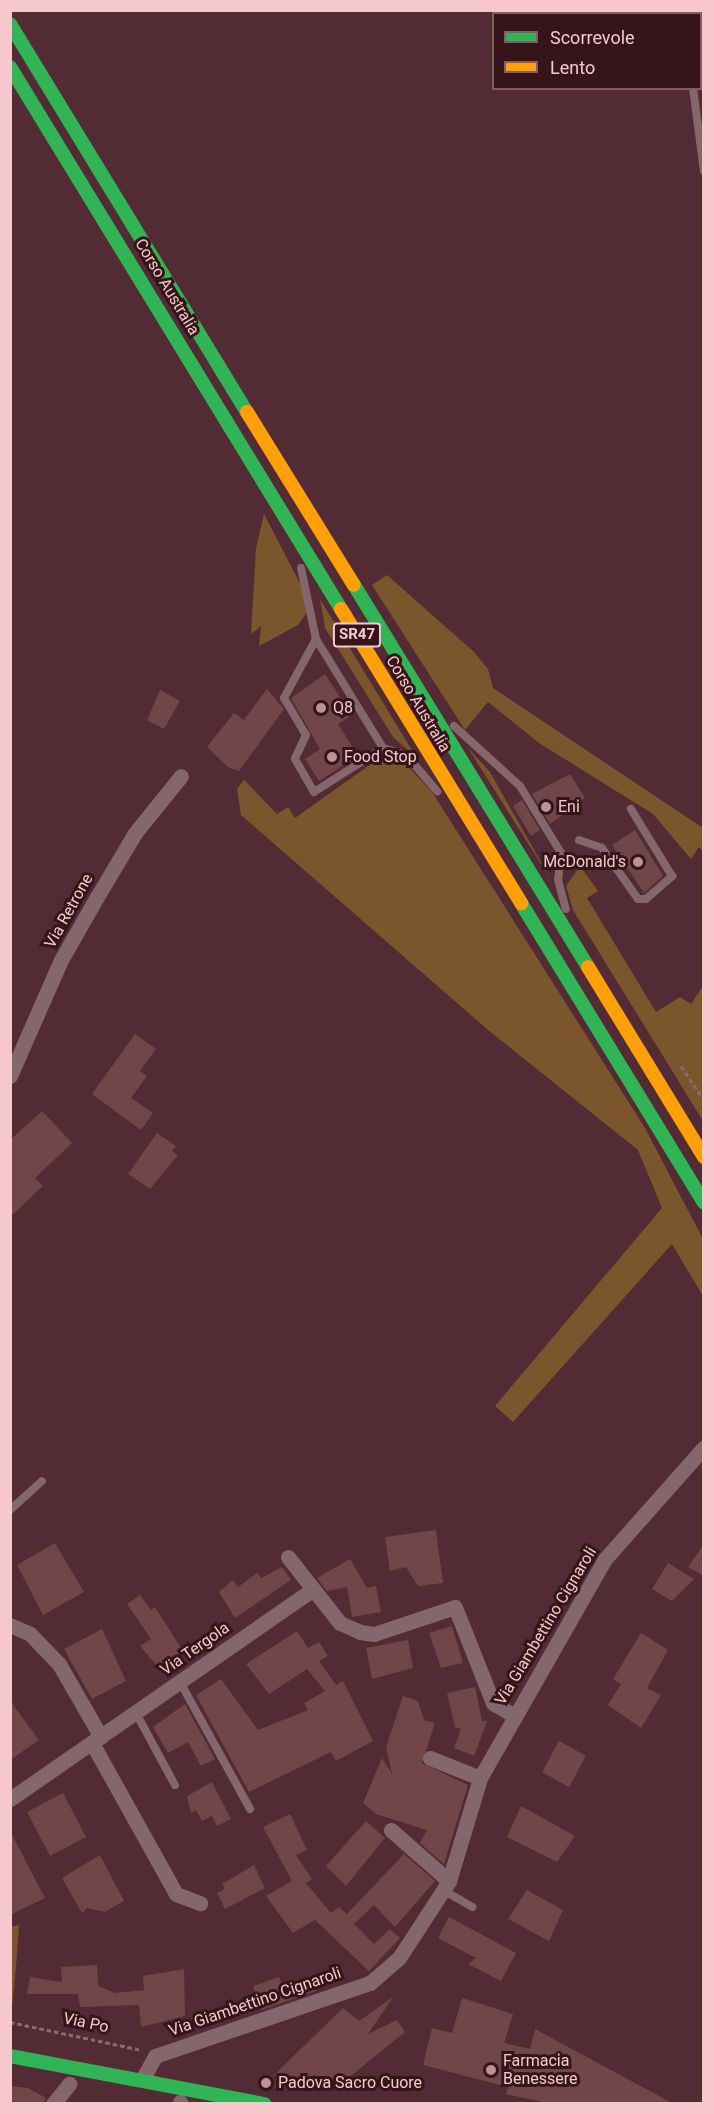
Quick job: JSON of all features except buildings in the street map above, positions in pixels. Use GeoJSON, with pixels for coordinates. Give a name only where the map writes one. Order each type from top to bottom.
{"type":"FeatureCollection","features":[{"type":"Feature","properties":{"kind":"main road","name":"Corso Australia"},"geometry":{"type":"LineString","coordinates":[[12,26],[405,672],[704,1157]]}},
{"type":"Feature","properties":{"kind":"main road","name":"Corso Australia"},"geometry":{"type":"LineString","coordinates":[[10,67],[704,1203]]}},
{"type":"Feature","properties":{"kind":"main road"},"geometry":{"type":"LineString","coordinates":[[10,2056],[143,2078],[265,2103]]}},
{"type":"Feature","properties":{"kind":"street","name":"Via Retrone"},"geometry":{"type":"LineString","coordinates":[[10,1076],[61,960],[135,833],[181,776]]}},
{"type":"Feature","properties":{"kind":"street","name":"Via Giambettino Cignaroli"},"geometry":{"type":"LineString","coordinates":[[143,2078],[155,2056],[370,1983],[399,1958],[446,1886],[480,1778],[513,1715],[605,1559],[704,1446]]}},
{"type":"Feature","properties":{"kind":"street"},"geometry":{"type":"LineString","coordinates":[[288,1557],[310,1591],[340,1623],[360,1632],[374,1634],[455,1607],[492,1703],[513,1715]]}},
{"type":"Feature","properties":{"kind":"street","name":"Via Tergola"},"geometry":{"type":"LineString","coordinates":[[10,1798],[310,1591]]}},
{"type":"Feature","properties":{"kind":"street"},"geometry":{"type":"LineString","coordinates":[[10,1626],[30,1634],[58,1664],[176,1894],[200,1903]]}},
{"type":"Feature","properties":{"kind":"street"},"geometry":{"type":"LineString","coordinates":[[430,1758],[480,1778]]}},
{"type":"Feature","properties":{"kind":"street"},"geometry":{"type":"LineString","coordinates":[[391,1830],[446,1886]]}},
{"type":"Feature","properties":{"kind":"street"},"geometry":{"type":"LineString","coordinates":[[53,2103],[69,2084]]}},
{"type":"Feature","properties":{"kind":"lane"},"geometry":{"type":"LineString","coordinates":[[693,90],[704,171]]}},
{"type":"Feature","properties":{"kind":"lane"},"geometry":{"type":"LineString","coordinates":[[287,517],[312,598],[316,639],[383,748],[406,755],[467,817]]}},
{"type":"Feature","properties":{"kind":"lane"},"geometry":{"type":"LineString","coordinates":[[316,639],[284,698],[306,735],[295,759],[314,792],[383,748]]}},
{"type":"Feature","properties":{"kind":"lane"},"geometry":{"type":"LineString","coordinates":[[405,672],[520,786],[561,853],[561,894],[596,982]]}},
{"type":"Feature","properties":{"kind":"lane"},"geometry":{"type":"LineString","coordinates":[[579,840],[602,848],[638,899],[646,899],[672,876],[631,809]]}},
{"type":"Feature","properties":{"kind":"lane"},"geometry":{"type":"LineString","coordinates":[[10,1510],[42,1481]]}},
{"type":"Feature","properties":{"kind":"lane"},"geometry":{"type":"LineString","coordinates":[[180,1682],[250,1809]]}},
{"type":"Feature","properties":{"kind":"lane"},"geometry":{"type":"LineString","coordinates":[[136,1713],[175,1785]]}},
{"type":"Feature","properties":{"kind":"lane"},"geometry":{"type":"LineString","coordinates":[[446,1886],[473,1907]]}},
{"type":"Feature","properties":{"kind":"path"},"geometry":{"type":"LineString","coordinates":[[681,1066],[704,1100]]}},
{"type":"Feature","properties":{"kind":"path","name":"Via Po"},"geometry":{"type":"LineString","coordinates":[[10,2022],[129,2043],[155,2056]]}},
{"type":"Feature","properties":{"kind":"shaded area"},"geometry":{"type":"Polygon","coordinates":[[[264,514],[304,591],[307,612],[298,625],[259,646],[261,626],[251,634],[256,548],[264,514]]]}},
{"type":"Feature","properties":{"kind":"shaded area"},"geometry":{"type":"Polygon","coordinates":[[[387,575],[474,652],[488,669],[493,688],[703,828],[703,851],[699,847],[691,859],[653,814],[539,743],[488,702],[465,730],[372,585],[387,575]]]}},
{"type":"Feature","properties":{"kind":"shaded area"},"geometry":{"type":"Polygon","coordinates":[[[320,599],[413,752],[411,753],[393,737],[325,628],[320,599]]]}},
{"type":"Feature","properties":{"kind":"shaded area"},"geometry":{"type":"Polygon","coordinates":[[[468,748],[490,772],[551,880],[468,748]]]}},
{"type":"Feature","properties":{"kind":"shaded area"},"geometry":{"type":"Polygon","coordinates":[[[378,759],[403,761],[432,792],[645,1128],[703,1239],[703,1296],[672,1244],[513,1422],[495,1406],[662,1208],[638,1150],[488,1030],[241,815],[237,789],[244,780],[277,814],[288,807],[295,818],[378,759]]]}},
{"type":"Feature","properties":{"kind":"shaded area"},"geometry":{"type":"Polygon","coordinates":[[[580,866],[598,891],[587,898],[656,1012],[680,997],[691,1004],[703,986],[703,1121],[573,910],[566,886],[580,866]]]}},
{"type":"Feature","properties":{"kind":"shaded area"},"geometry":{"type":"Polygon","coordinates":[[[19,1925],[16,1967],[12,2007],[11,1927],[19,1925]]]}},
{"type":"Feature","properties":{"kind":"traffic: fast"},"geometry":{"type":"LineString","coordinates":[[10,24],[247,412]]}},
{"type":"Feature","properties":{"kind":"traffic: fast"},"geometry":{"type":"LineString","coordinates":[[10,67],[341,609]]}},
{"type":"Feature","properties":{"kind":"traffic: fast"},"geometry":{"type":"LineString","coordinates":[[354,585],[588,967]]}},
{"type":"Feature","properties":{"kind":"traffic: fast"},"geometry":{"type":"LineString","coordinates":[[521,903],[704,1203]]}},
{"type":"Feature","properties":{"kind":"traffic: fast"},"geometry":{"type":"LineString","coordinates":[[10,2056],[265,2104]]}},
{"type":"Feature","properties":{"kind":"traffic: slow"},"geometry":{"type":"LineString","coordinates":[[247,412],[354,585]]}},
{"type":"Feature","properties":{"kind":"traffic: slow"},"geometry":{"type":"LineString","coordinates":[[341,609],[521,903]]}},
{"type":"Feature","properties":{"kind":"traffic: slow"},"geometry":{"type":"LineString","coordinates":[[588,967],[704,1157]]}},
{"type":"Feature","properties":{"kind":"place","name":"Q8"},"geometry":{"type":"Point","coordinates":[321,708]}},
{"type":"Feature","properties":{"kind":"place","name":"Food Stop"},"geometry":{"type":"Point","coordinates":[332,757]}},
{"type":"Feature","properties":{"kind":"place","name":"Eni"},"geometry":{"type":"Point","coordinates":[546,807]}},
{"type":"Feature","properties":{"kind":"place","name":"McDonald's"},"geometry":{"type":"Point","coordinates":[638,862]}},
{"type":"Feature","properties":{"kind":"place","name":"Farmacia Benessere"},"geometry":{"type":"Point","coordinates":[491,2070]}},
{"type":"Feature","properties":{"kind":"place","name":"Padova Sacro Cuore"},"geometry":{"type":"Point","coordinates":[266,2083]}}]}
